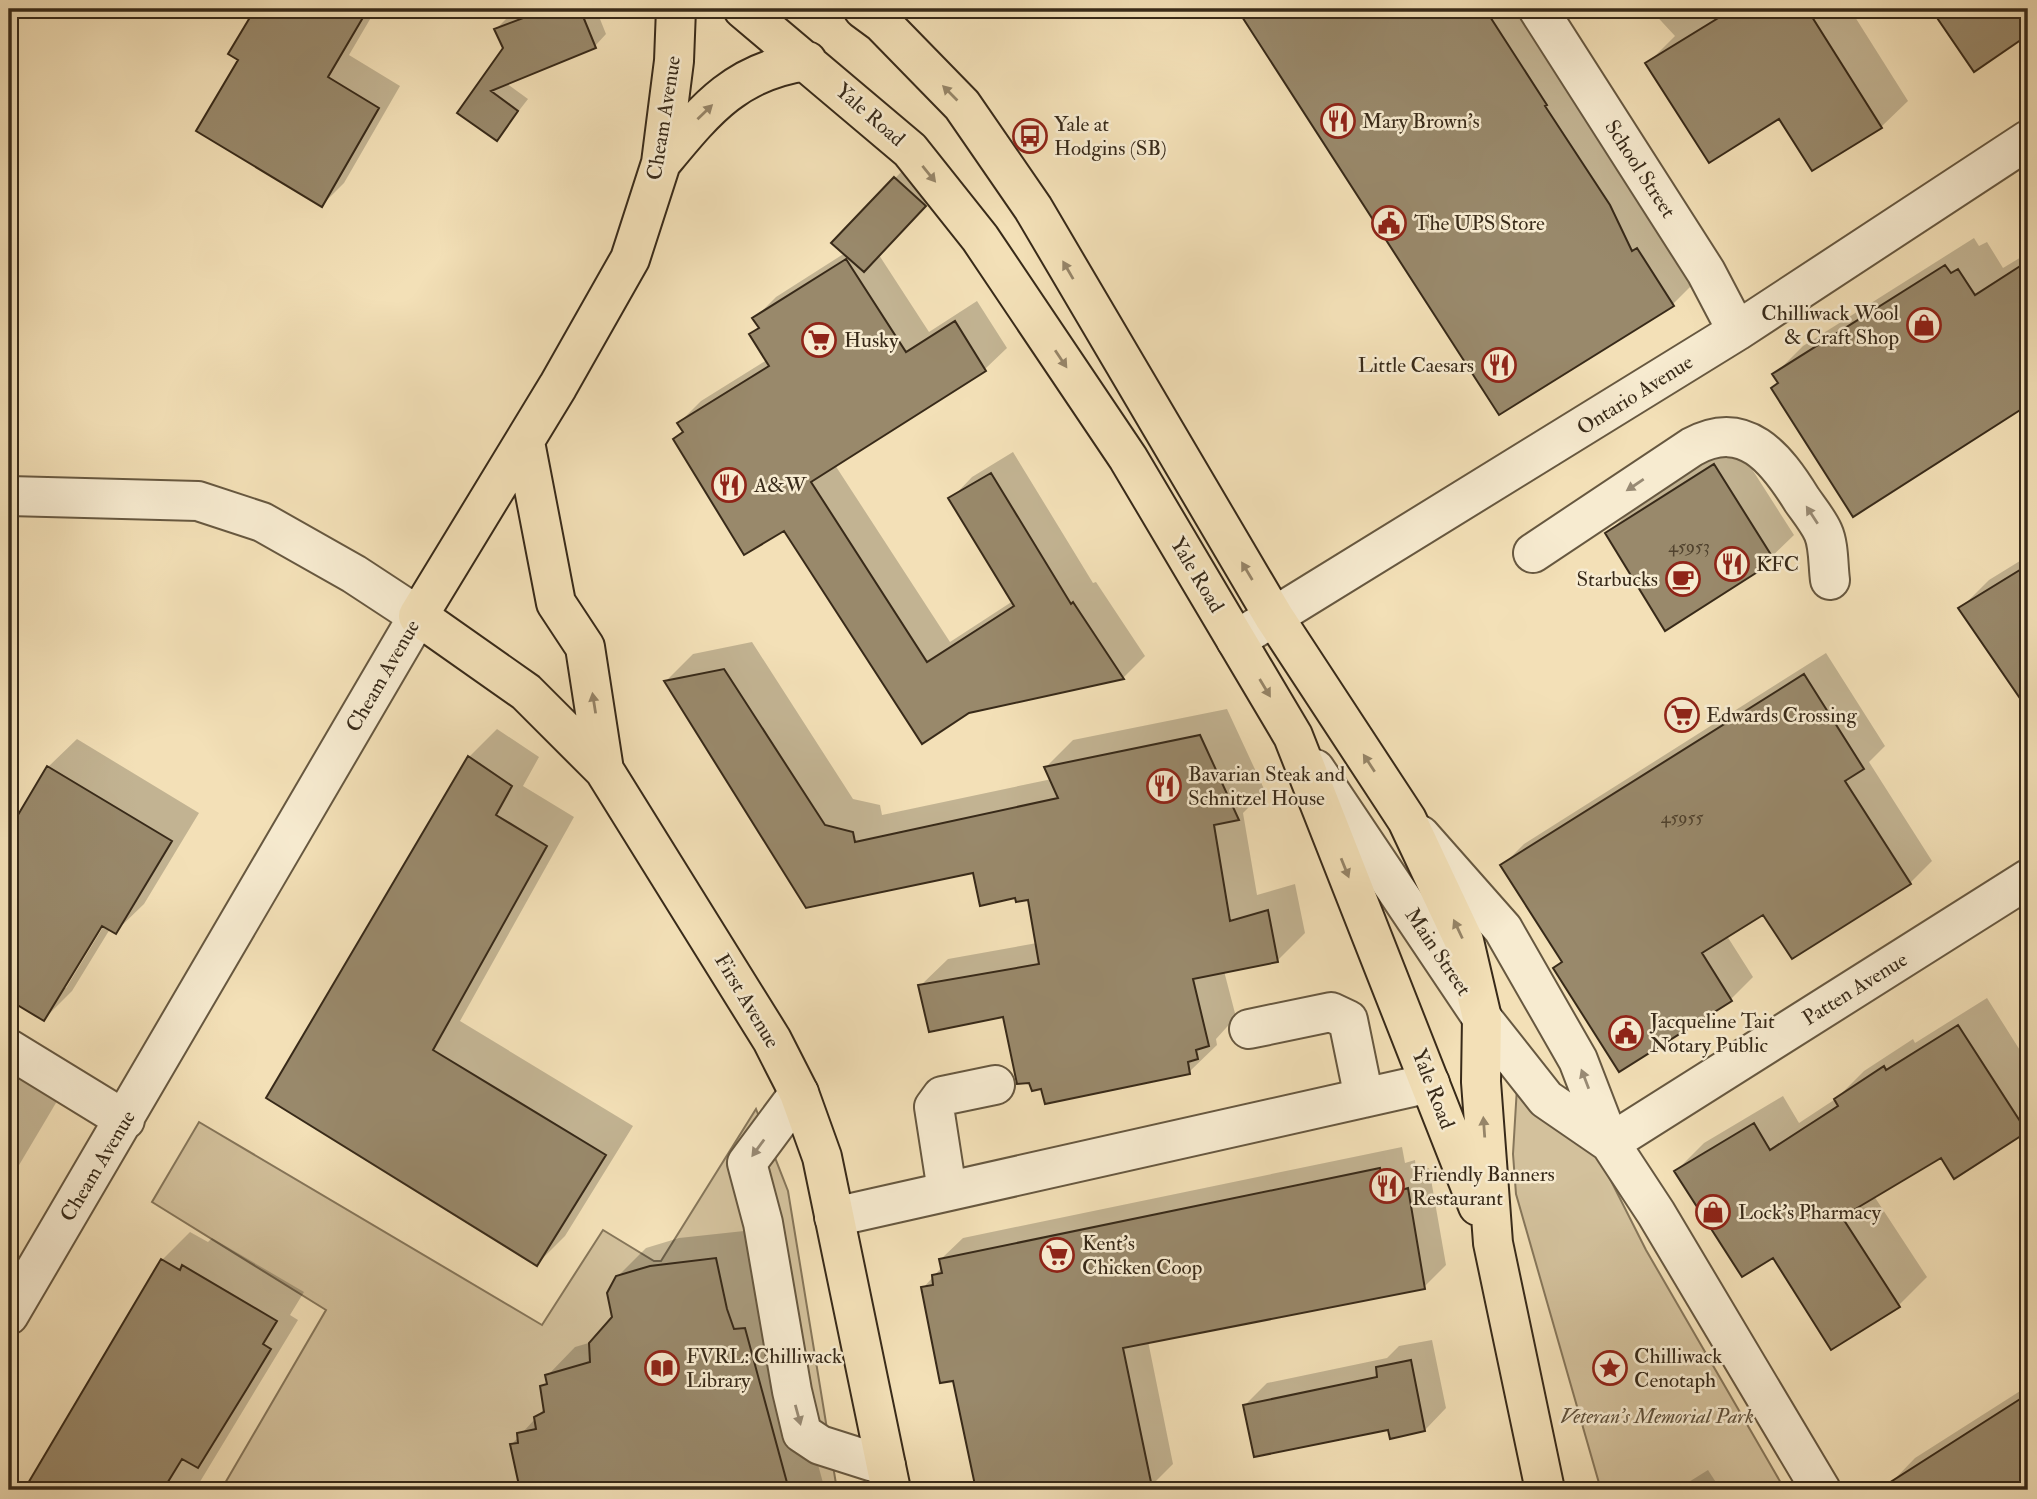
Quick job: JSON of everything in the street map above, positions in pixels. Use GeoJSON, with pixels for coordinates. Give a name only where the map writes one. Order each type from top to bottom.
{"type":"FeatureCollection","features":[{"type":"Feature","properties":{"kind":"main road","name":"Cheam Avenue"},"geometry":{"type":"LineString","coordinates":[[418,615],[525,442],[630,258],[661,163],[674,61],[676,9]]}},
{"type":"Feature","properties":{"kind":"main road","name":"Yale Road"},"geometry":{"type":"LineString","coordinates":[[743,9],[910,150],[980,238],[1128,458],[1293,736],[1493,1244]]}},
{"type":"Feature","properties":{"kind":"main road","name":"Yale Road"},"geometry":{"type":"LineString","coordinates":[[863,9],[881,23],[962,105],[1033,208],[1274,617],[1406,820],[1464,941],[1482,1018],[1481,1082],[1493,1244],[1545,1490]]}},
{"type":"Feature","properties":{"kind":"main road"},"geometry":{"type":"LineString","coordinates":[[661,163],[704,111],[748,78],[776,66],[807,61]]}},
{"type":"Feature","properties":{"kind":"main road"},"geometry":{"type":"LineString","coordinates":[[525,442],[556,603],[585,647],[604,770]]}},
{"type":"Feature","properties":{"kind":"main road","name":"First Avenue"},"geometry":{"type":"LineString","coordinates":[[418,615],[526,692],[604,770],[772,1040],[799,1093],[822,1157],[888,1478]]}},
{"type":"Feature","properties":{"kind":"street","name":"School Street"},"geometry":{"type":"LineString","coordinates":[[1538,9],[1706,272],[1737,331]]}},
{"type":"Feature","properties":{"kind":"street","name":"Ontario Avenue"},"geometry":{"type":"LineString","coordinates":[[1236,640],[1737,331],[2028,140]]}},
{"type":"Feature","properties":{"kind":"street"},"geometry":{"type":"LineString","coordinates":[[1533,553],[1692,447],[1708,438],[1728,436],[1761,449],[1783,469],[1824,533],[1830,580]]}},
{"type":"Feature","properties":{"kind":"street"},"geometry":{"type":"LineString","coordinates":[[9,496],[198,501],[262,522],[354,574],[418,615]]}},
{"type":"Feature","properties":{"kind":"street","name":"Cheam Avenue"},"geometry":{"type":"LineString","coordinates":[[9,1315],[418,615]]}},
{"type":"Feature","properties":{"kind":"street","name":"Main Street"},"geometry":{"type":"LineString","coordinates":[[1293,736],[1482,1018],[1546,1099],[1610,1143]]}},
{"type":"Feature","properties":{"kind":"street","name":"Main Street"},"geometry":{"type":"LineString","coordinates":[[1406,820],[1503,929],[1578,1060],[1610,1143],[1656,1213],[1821,1490]]}},
{"type":"Feature","properties":{"kind":"street","name":"Patten Avenue"},"geometry":{"type":"LineString","coordinates":[[1610,1143],[2028,879]]}},
{"type":"Feature","properties":{"kind":"street"},"geometry":{"type":"LineString","coordinates":[[1249,1030],[1331,1012],[1340,1014],[1348,1020],[1364,1098]]}},
{"type":"Feature","properties":{"kind":"street"},"geometry":{"type":"LineString","coordinates":[[9,1049],[125,1120]]}},
{"type":"Feature","properties":{"kind":"street"},"geometry":{"type":"LineString","coordinates":[[834,1217],[1430,1083]]}},
{"type":"Feature","properties":{"kind":"street"},"geometry":{"type":"LineString","coordinates":[[947,1191],[934,1107],[942,1096],[995,1085]]}},
{"type":"Feature","properties":{"kind":"street"},"geometry":{"type":"LineString","coordinates":[[799,1093],[747,1163],[774,1280],[792,1391],[803,1433],[820,1446],[888,1478]]}},
{"type":"Feature","properties":{"kind":"green space","name":"Veteran's Memorial Park"},"geometry":{"type":"Polygon","coordinates":[[[1517,1087],[1600,1159],[1646,1250],[1785,1490],[1601,1490],[1516,1194],[1513,1154],[1517,1087]]]}},
{"type":"Feature","properties":{"kind":"green space"},"geometry":{"type":"Polygon","coordinates":[[[756,1109],[788,1191],[837,1490],[221,1490],[326,1310],[152,1202],[199,1122],[542,1325],[603,1230],[654,1261],[661,1261],[756,1109]]]}},
{"type":"Feature","properties":{"kind":"building"},"geometry":{"type":"Polygon","coordinates":[[[255,9],[368,9],[328,77],[379,108],[322,207],[196,131],[238,60],[228,54],[255,9]]]}},
{"type":"Feature","properties":{"kind":"building"},"geometry":{"type":"Polygon","coordinates":[[[547,9],[580,9],[596,48],[491,91],[518,111],[497,141],[457,113],[503,48],[494,29],[547,9]]]}},
{"type":"Feature","properties":{"kind":"building"},"geometry":{"type":"Polygon","coordinates":[[[1237,9],[1485,9],[1610,205],[1632,251],[1637,248],[1674,306],[1499,415],[1237,9]]]}},
{"type":"Feature","properties":{"kind":"building"},"geometry":{"type":"Polygon","coordinates":[[[1733,9],[1807,9],[1882,128],[1812,171],[1779,119],[1709,163],[1645,63],[1733,9]]]}},
{"type":"Feature","properties":{"kind":"building"},"geometry":{"type":"Polygon","coordinates":[[[1931,9],[2028,9],[2028,35],[1974,72],[1931,9]]]}},
{"type":"Feature","properties":{"kind":"building","name":"Husky"},"geometry":{"type":"Polygon","coordinates":[[[894,177],[926,206],[864,272],[831,243],[894,177]]]}},
{"type":"Feature","properties":{"kind":"building"},"geometry":{"type":"Polygon","coordinates":[[[846,259],[906,352],[955,321],[986,371],[811,482],[927,662],[1014,606],[948,498],[991,473],[1071,604],[1073,602],[1124,679],[969,713],[922,744],[784,531],[744,555],[673,439],[683,432],[677,423],[769,366],[749,334],[759,328],[752,318],[846,259]]]}},
{"type":"Feature","properties":{"kind":"building"},"geometry":{"type":"Polygon","coordinates":[[[2028,261],[2028,405],[1853,517],[1771,388],[1778,383],[1772,374],[1945,265],[1951,273],[1958,269],[1975,295],[2028,261]]]}},
{"type":"Feature","properties":{"kind":"building"},"geometry":{"type":"Polygon","coordinates":[[[1714,464],[1773,558],[1757,568],[1759,571],[1665,631],[1605,533],[1714,464]]]}},
{"type":"Feature","properties":{"kind":"building"},"geometry":{"type":"Polygon","coordinates":[[[2028,565],[2028,710],[1958,608],[2028,565]]]}},
{"type":"Feature","properties":{"kind":"building"},"geometry":{"type":"Polygon","coordinates":[[[724,669],[825,825],[853,832],[855,842],[1058,798],[1044,767],[1200,735],[1239,820],[1214,825],[1230,921],[1268,910],[1278,962],[1193,979],[1209,1046],[1196,1050],[1198,1059],[1188,1062],[1190,1074],[1045,1104],[1041,1089],[1032,1091],[1029,1083],[1017,1084],[1003,1017],[929,1032],[918,985],[1039,964],[1028,900],[1016,902],[1015,898],[980,906],[973,873],[806,908],[664,681],[724,669]]]}},
{"type":"Feature","properties":{"kind":"building"},"geometry":{"type":"Polygon","coordinates":[[[1804,674],[1864,769],[1845,781],[1911,884],[1792,959],[1763,915],[1702,953],[1732,1001],[1619,1072],[1553,968],[1562,962],[1500,865],[1804,674]]]}},
{"type":"Feature","properties":{"kind":"building"},"geometry":{"type":"Polygon","coordinates":[[[468,756],[512,786],[496,815],[547,846],[433,1050],[606,1155],[537,1266],[266,1098],[468,756]]]}},
{"type":"Feature","properties":{"kind":"building"},"geometry":{"type":"Polygon","coordinates":[[[47,766],[172,841],[116,934],[102,926],[44,1021],[9,1000],[9,830],[47,766]]]}},
{"type":"Feature","properties":{"kind":"building"},"geometry":{"type":"Polygon","coordinates":[[[1958,1025],[2027,1132],[1954,1179],[1941,1158],[1842,1217],[1900,1307],[1831,1350],[1773,1258],[1742,1277],[1674,1171],[1754,1123],[1770,1150],[1838,1106],[1834,1099],[1884,1066],[1886,1070],[1958,1025]]]}},
{"type":"Feature","properties":{"kind":"building"},"geometry":{"type":"Polygon","coordinates":[[[1380,1168],[1384,1183],[1394,1181],[1395,1192],[1408,1188],[1425,1289],[1123,1348],[1152,1487],[1130,1490],[976,1490],[953,1381],[940,1383],[921,1287],[933,1285],[932,1275],[942,1273],[939,1259],[1380,1168]]]}},
{"type":"Feature","properties":{"kind":"building","name":"FVRL: Chilliwack Library"},"geometry":{"type":"Polygon","coordinates":[[[716,1258],[734,1329],[745,1328],[789,1490],[520,1490],[510,1444],[518,1443],[517,1433],[536,1429],[534,1417],[544,1412],[540,1386],[547,1384],[545,1375],[590,1362],[589,1343],[612,1317],[607,1293],[616,1276],[650,1266],[716,1258]]]}},
{"type":"Feature","properties":{"kind":"building"},"geometry":{"type":"Polygon","coordinates":[[[161,1259],[180,1270],[182,1265],[277,1321],[263,1344],[271,1349],[198,1468],[182,1459],[163,1490],[24,1490],[161,1259]]]}},
{"type":"Feature","properties":{"kind":"building"},"geometry":{"type":"Polygon","coordinates":[[[1411,1360],[1425,1431],[1390,1439],[1388,1430],[1254,1457],[1243,1405],[1377,1377],[1376,1367],[1411,1360]]]}},
{"type":"Feature","properties":{"kind":"building"},"geometry":{"type":"Polygon","coordinates":[[[2028,1394],[2028,1490],[1878,1490],[2028,1394]]]}},
{"type":"Feature","properties":{"kind":"place","name":"Mary Brown's"},"geometry":{"type":"Point","coordinates":[1338,121]}},
{"type":"Feature","properties":{"kind":"place","name":"Yale at Hodgins (SB)"},"geometry":{"type":"Point","coordinates":[1030,136]}},
{"type":"Feature","properties":{"kind":"place","name":"The UPS Store"},"geometry":{"type":"Point","coordinates":[1389,223]}},
{"type":"Feature","properties":{"kind":"place","name":"Chilliwack Wool & Craft Shop"},"geometry":{"type":"Point","coordinates":[1924,325]}},
{"type":"Feature","properties":{"kind":"place","name":"Husky"},"geometry":{"type":"Point","coordinates":[819,340]}},
{"type":"Feature","properties":{"kind":"place","name":"Little Caesars"},"geometry":{"type":"Point","coordinates":[1499,365]}},
{"type":"Feature","properties":{"kind":"place","name":"A&W"},"geometry":{"type":"Point","coordinates":[729,485]}},
{"type":"Feature","properties":{"kind":"place","name":"KFC"},"geometry":{"type":"Point","coordinates":[1732,564]}},
{"type":"Feature","properties":{"kind":"place","name":"Starbucks"},"geometry":{"type":"Point","coordinates":[1683,579]}},
{"type":"Feature","properties":{"kind":"place","name":"Edwards Crossing"},"geometry":{"type":"Point","coordinates":[1682,715]}},
{"type":"Feature","properties":{"kind":"place","name":"Bavarian Steak and Schnitzel House"},"geometry":{"type":"Point","coordinates":[1164,786]}},
{"type":"Feature","properties":{"kind":"place","name":"Jacqueline Tait Notary Public"},"geometry":{"type":"Point","coordinates":[1626,1033]}},
{"type":"Feature","properties":{"kind":"place","name":"Friendly Banners Restaurant"},"geometry":{"type":"Point","coordinates":[1387,1186]}},
{"type":"Feature","properties":{"kind":"place","name":"Lock's Pharmacy"},"geometry":{"type":"Point","coordinates":[1713,1212]}},
{"type":"Feature","properties":{"kind":"place","name":"Kent's Chicken Coop"},"geometry":{"type":"Point","coordinates":[1057,1255]}},
{"type":"Feature","properties":{"kind":"place","name":"FVRL: Chilliwack Library"},"geometry":{"type":"Point","coordinates":[662,1368]}},
{"type":"Feature","properties":{"kind":"place","name":"Chilliwack Cenotaph"},"geometry":{"type":"Point","coordinates":[1610,1368]}}]}
